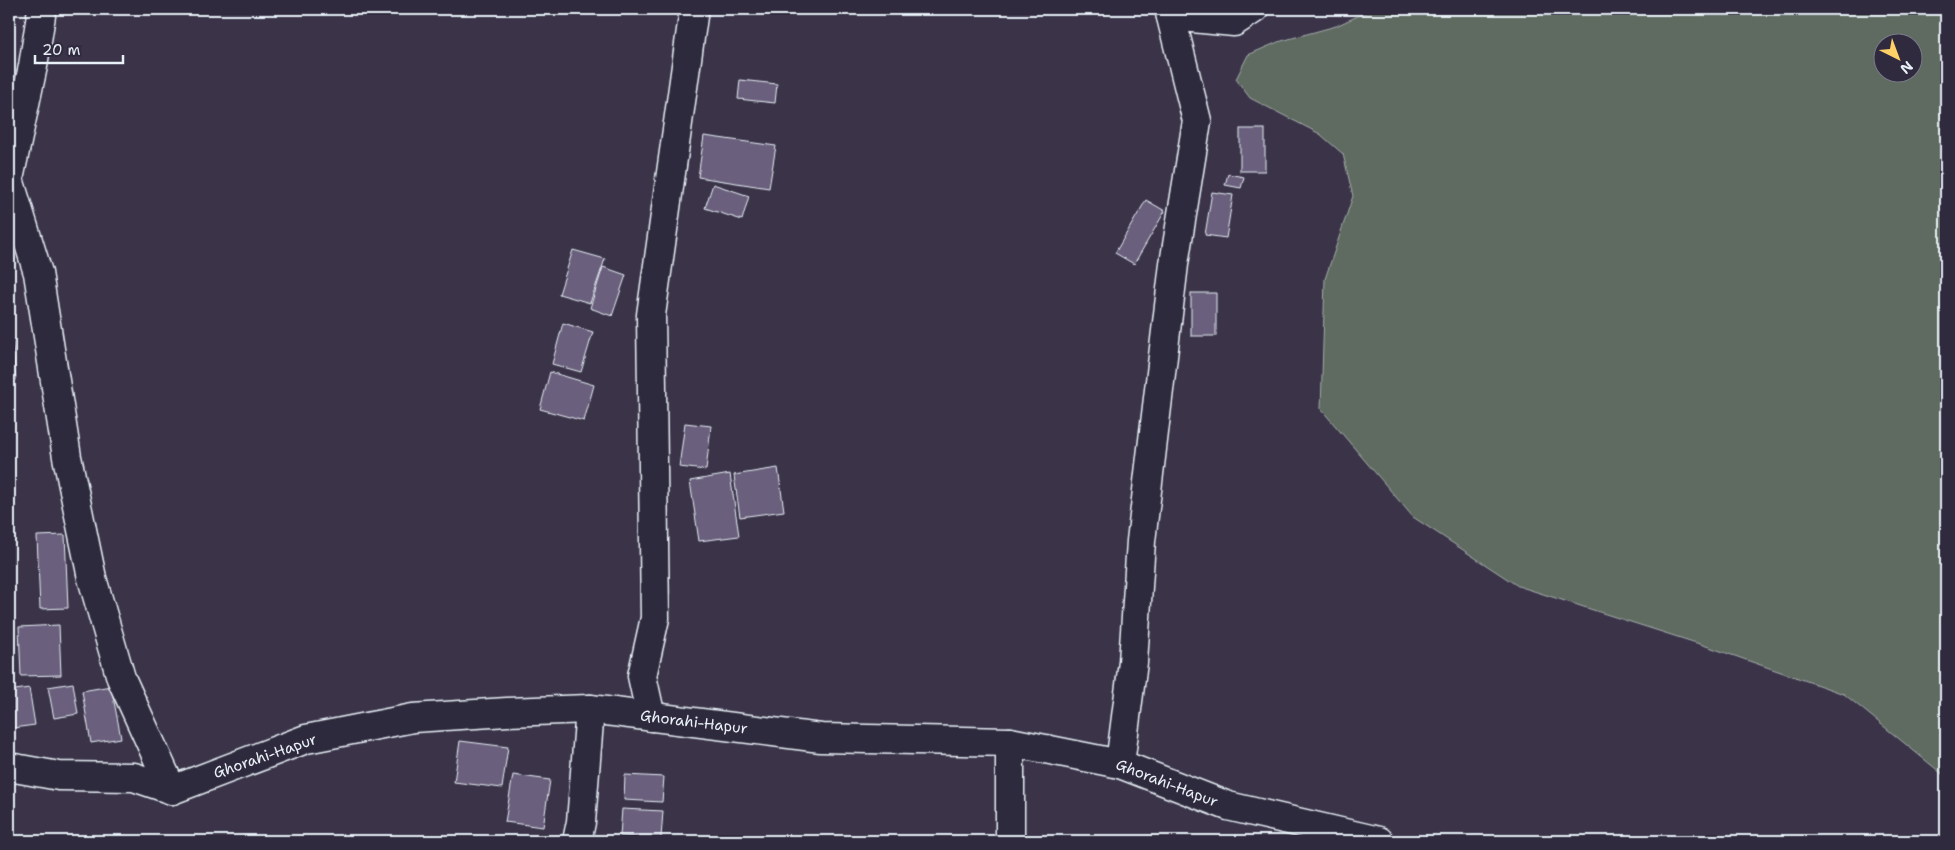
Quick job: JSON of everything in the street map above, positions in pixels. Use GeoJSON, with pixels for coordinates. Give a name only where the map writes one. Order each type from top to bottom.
{"type":"FeatureCollection","features":[{"type":"Feature","properties":{"kind":"street"},"geometry":{"type":"LineString","coordinates":[[42,9],[33,66],[9,179],[38,273],[67,457],[92,578],[121,678],[172,790]]}},
{"type":"Feature","properties":{"kind":"street"},"geometry":{"type":"LineString","coordinates":[[651,717],[642,676],[655,618],[651,314],[694,9]]}},
{"type":"Feature","properties":{"kind":"street"},"geometry":{"type":"LineString","coordinates":[[1120,764],[1133,662],[1141,541],[1169,304],[1197,121],[1170,13],[1234,22],[1254,9]]}},
{"type":"Feature","properties":{"kind":"street"},"geometry":{"type":"LineString","coordinates":[[577,841],[581,822],[590,709]]}},
{"type":"Feature","properties":{"kind":"street","name":"Ghorahi-Hapur"},"geometry":{"type":"LineString","coordinates":[[172,790],[306,739],[412,718],[590,709],[821,738],[1010,742],[1120,764],[1228,806],[1380,841]]}},
{"type":"Feature","properties":{"kind":"street"},"geometry":{"type":"LineString","coordinates":[[1010,742],[1010,841]]}},
{"type":"Feature","properties":{"kind":"street"},"geometry":{"type":"LineString","coordinates":[[9,767],[59,776],[134,777],[172,790]]}},
{"type":"Feature","properties":{"kind":"shaded area"},"geometry":{"type":"Polygon","coordinates":[[[1373,9],[1946,9],[1946,777],[1844,694],[1709,647],[1518,586],[1413,517],[1321,409],[1325,279],[1353,196],[1343,154],[1320,134],[1250,98],[1236,79],[1248,55],[1278,42],[1336,26],[1373,9]]]}},
{"type":"Feature","properties":{"kind":"building"},"geometry":{"type":"Polygon","coordinates":[[[9,9],[12,9],[11,48],[9,48],[9,9]]]}},
{"type":"Feature","properties":{"kind":"building"},"geometry":{"type":"Polygon","coordinates":[[[740,80],[777,84],[775,103],[738,99],[740,80]]]}},
{"type":"Feature","properties":{"kind":"building"},"geometry":{"type":"Polygon","coordinates":[[[1240,129],[1265,129],[1265,171],[1240,171],[1240,129]]]}},
{"type":"Feature","properties":{"kind":"building"},"geometry":{"type":"Polygon","coordinates":[[[704,136],[776,146],[769,188],[698,177],[704,136]]]}},
{"type":"Feature","properties":{"kind":"building"},"geometry":{"type":"Polygon","coordinates":[[[1228,174],[1244,177],[1241,188],[1225,185],[1228,174]]]}},
{"type":"Feature","properties":{"kind":"building"},"geometry":{"type":"Polygon","coordinates":[[[713,184],[749,196],[742,220],[705,208],[713,184]]]}},
{"type":"Feature","properties":{"kind":"building"},"geometry":{"type":"Polygon","coordinates":[[[1212,192],[1233,195],[1226,238],[1205,235],[1212,192]]]}},
{"type":"Feature","properties":{"kind":"building"},"geometry":{"type":"Polygon","coordinates":[[[1146,200],[1165,211],[1134,264],[1115,253],[1146,200]]]}},
{"type":"Feature","properties":{"kind":"building"},"geometry":{"type":"Polygon","coordinates":[[[573,250],[605,259],[590,303],[559,294],[573,250]]]}},
{"type":"Feature","properties":{"kind":"building"},"geometry":{"type":"Polygon","coordinates":[[[603,267],[626,275],[612,316],[590,308],[603,267]]]}},
{"type":"Feature","properties":{"kind":"building"},"geometry":{"type":"Polygon","coordinates":[[[1191,293],[1216,293],[1216,336],[1191,336],[1191,293]]]}},
{"type":"Feature","properties":{"kind":"building"},"geometry":{"type":"Polygon","coordinates":[[[563,323],[593,332],[581,372],[552,364],[563,323]]]}},
{"type":"Feature","properties":{"kind":"building"},"geometry":{"type":"Polygon","coordinates":[[[9,326],[11,326],[16,380],[9,381],[9,326]]]}},
{"type":"Feature","properties":{"kind":"building"},"geometry":{"type":"Polygon","coordinates":[[[550,372],[594,385],[584,421],[540,409],[550,372]]]}},
{"type":"Feature","properties":{"kind":"building"},"geometry":{"type":"Polygon","coordinates":[[[9,407],[13,407],[9,430],[9,407]]]}},
{"type":"Feature","properties":{"kind":"building"},"geometry":{"type":"Polygon","coordinates":[[[685,423],[711,426],[706,470],[679,467],[685,423]]]}},
{"type":"Feature","properties":{"kind":"building"},"geometry":{"type":"Polygon","coordinates":[[[778,468],[784,511],[740,517],[734,475],[778,468]]]}},
{"type":"Feature","properties":{"kind":"building"},"geometry":{"type":"Polygon","coordinates":[[[730,474],[739,536],[699,541],[690,481],[730,474]]]}},
{"type":"Feature","properties":{"kind":"building"},"geometry":{"type":"Polygon","coordinates":[[[65,535],[68,608],[40,609],[37,536],[65,535]]]}},
{"type":"Feature","properties":{"kind":"building"},"geometry":{"type":"Polygon","coordinates":[[[59,625],[61,675],[21,676],[19,627],[59,625]]]}},
{"type":"Feature","properties":{"kind":"building"},"geometry":{"type":"Polygon","coordinates":[[[73,683],[78,714],[54,718],[48,687],[73,683]]]}},
{"type":"Feature","properties":{"kind":"building"},"geometry":{"type":"Polygon","coordinates":[[[111,686],[121,738],[91,743],[82,691],[111,686]]]}},
{"type":"Feature","properties":{"kind":"building"},"geometry":{"type":"Polygon","coordinates":[[[29,688],[35,725],[13,728],[9,691],[29,688]]]}},
{"type":"Feature","properties":{"kind":"building"},"geometry":{"type":"Polygon","coordinates":[[[460,741],[508,747],[502,788],[454,782],[460,741]]]}},
{"type":"Feature","properties":{"kind":"building"},"geometry":{"type":"Polygon","coordinates":[[[513,775],[550,780],[543,827],[505,822],[513,775]]]}},
{"type":"Feature","properties":{"kind":"building"},"geometry":{"type":"Polygon","coordinates":[[[625,775],[664,777],[662,802],[624,800],[625,775]]]}},
{"type":"Feature","properties":{"kind":"building"},"geometry":{"type":"Polygon","coordinates":[[[622,809],[663,811],[661,838],[620,836],[622,809]]]}}]}
